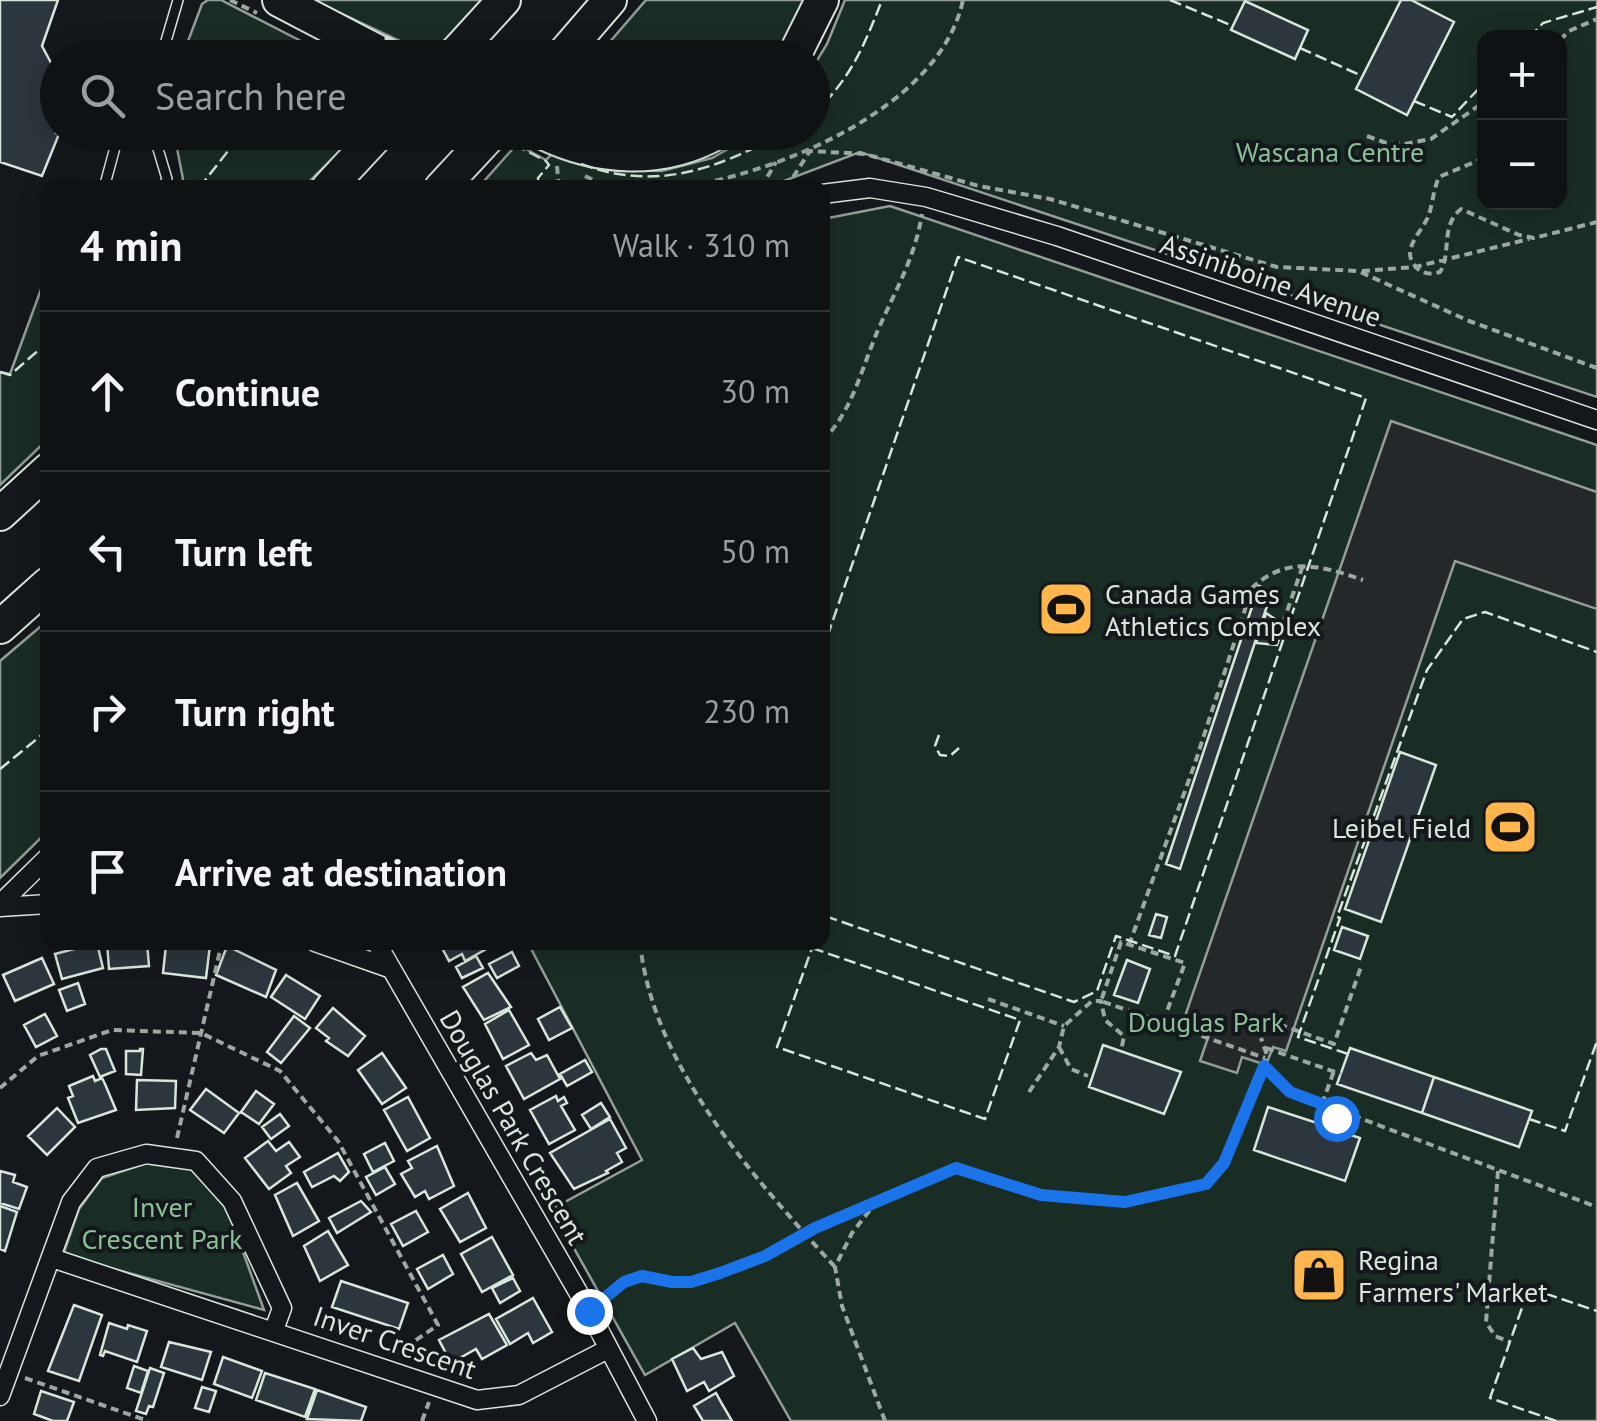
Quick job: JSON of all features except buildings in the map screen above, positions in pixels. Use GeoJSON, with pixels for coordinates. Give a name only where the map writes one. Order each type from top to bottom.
{"type":"FeatureCollection","features":[{"type":"Feature","properties":{"kind":"highway"},"geometry":{"type":"LineString","coordinates":[[279,0],[356,40]]}},
{"type":"Feature","properties":{"kind":"highway"},"geometry":{"type":"LineString","coordinates":[[467,40],[504,0]]}},
{"type":"Feature","properties":{"kind":"highway"},"geometry":{"type":"LineString","coordinates":[[576,40],[610,0]]}},
{"type":"Feature","properties":{"kind":"highway"},"geometry":{"type":"LineString","coordinates":[[802,40],[822,0]]}},
{"type":"Feature","properties":{"kind":"highway"},"geometry":{"type":"LineString","coordinates":[[335,180],[363,150]]}},
{"type":"Feature","properties":{"kind":"highway"},"geometry":{"type":"LineString","coordinates":[[448,180],[476,150]]}},
{"type":"Feature","properties":{"kind":"highway"},"geometry":{"type":"LineString","coordinates":[[582,150],[644,155],[667,150]]}},
{"type":"Feature","properties":{"kind":"highway"},"geometry":{"type":"LineString","coordinates":[[0,514],[40,477]]}},
{"type":"Feature","properties":{"kind":"highway"},"geometry":{"type":"LineString","coordinates":[[0,627],[40,591]]}},
{"type":"Feature","properties":{"kind":"street","name":"Assiniboine Avenue"},"geometry":{"type":"LineString","coordinates":[[830,193],[870,188],[926,197],[1057,236],[1597,420]]}},
{"type":"Feature","properties":{"kind":"street"},"geometry":{"type":"LineString","coordinates":[[0,906],[40,864]]}},
{"type":"Feature","properties":{"kind":"street"},"geometry":{"type":"LineString","coordinates":[[0,906],[40,904]]}},
{"type":"Feature","properties":{"kind":"street"},"geometry":{"type":"LineString","coordinates":[[338,950],[390,968]]}},
{"type":"Feature","properties":{"kind":"street","name":"Douglas Park Crescent"},"geometry":{"type":"LineString","coordinates":[[380,950],[589,1311],[647,1421]]}},
{"type":"Feature","properties":{"kind":"street"},"geometry":{"type":"LineString","coordinates":[[0,1396],[71,1202],[97,1168],[146,1154],[172,1158]]}},
{"type":"Feature","properties":{"kind":"street","name":"Inver Crescent"},"geometry":{"type":"LineString","coordinates":[[172,1158],[196,1161],[232,1200],[282,1308],[274,1330]]}},
{"type":"Feature","properties":{"kind":"street","name":"Inver Crescent"},"geometry":{"type":"LineString","coordinates":[[52,1258],[477,1400],[518,1396],[608,1349]]}},
{"type":"Feature","properties":{"kind":"lane"},"geometry":{"type":"LineString","coordinates":[[166,40],[178,0]]}},
{"type":"Feature","properties":{"kind":"lane"},"geometry":{"type":"LineString","coordinates":[[106,180],[114,150]]}},
{"type":"Feature","properties":{"kind":"lane"},"geometry":{"type":"LineString","coordinates":[[159,150],[167,180]]}},
{"type":"Feature","properties":{"kind":"path"},"geometry":{"type":"LineString","coordinates":[[830,139],[873,113],[920,76],[948,40],[964,0]]}},
{"type":"Feature","properties":{"kind":"path"},"geometry":{"type":"LineString","coordinates":[[1567,32],[1597,19]]}},
{"type":"Feature","properties":{"kind":"path"},"geometry":{"type":"LineString","coordinates":[[1367,136],[1404,144],[1430,139],[1477,107]]}},
{"type":"Feature","properties":{"kind":"path"},"geometry":{"type":"LineString","coordinates":[[554,150],[558,180]]}},
{"type":"Feature","properties":{"kind":"path"},"geometry":{"type":"LineString","coordinates":[[791,180],[810,151]]}},
{"type":"Feature","properties":{"kind":"path"},"geometry":{"type":"LineString","coordinates":[[707,180],[810,151],[865,154],[979,186],[1050,199],[1278,267],[1358,271],[1415,266],[1597,222]]}},
{"type":"Feature","properties":{"kind":"path"},"geometry":{"type":"LineString","coordinates":[[1477,161],[1439,178],[1426,221],[1412,241],[1410,259],[1415,266],[1422,272],[1440,272],[1450,220],[1461,208],[1534,238]]}},
{"type":"Feature","properties":{"kind":"path"},"geometry":{"type":"LineString","coordinates":[[766,180],[776,162]]}},
{"type":"Feature","properties":{"kind":"path"},"geometry":{"type":"LineString","coordinates":[[830,434],[837,427],[906,274],[918,242],[926,197]]}},
{"type":"Feature","properties":{"kind":"path"},"geometry":{"type":"LineString","coordinates":[[1358,271],[1469,321],[1597,368]]}},
{"type":"Feature","properties":{"kind":"path"},"geometry":{"type":"LineString","coordinates":[[1129,945],[1194,766],[1252,588],[1259,581],[1303,565],[1363,580]]}},
{"type":"Feature","properties":{"kind":"path"},"geometry":{"type":"LineString","coordinates":[[1283,622],[1303,565]]}},
{"type":"Feature","properties":{"kind":"path"},"geometry":{"type":"LineString","coordinates":[[1121,1051],[1124,1036],[1105,1020],[1101,1001],[1121,942],[1185,964],[1163,1022]]}},
{"type":"Feature","properties":{"kind":"path"},"geometry":{"type":"LineString","coordinates":[[172,1158],[220,950]]}},
{"type":"Feature","properties":{"kind":"path"},"geometry":{"type":"LineString","coordinates":[[641,950],[660,1022],[688,1080],[785,1212],[836,1267]]}},
{"type":"Feature","properties":{"kind":"path"},"geometry":{"type":"LineString","coordinates":[[1267,1020],[1334,1044],[1362,964]]}},
{"type":"Feature","properties":{"kind":"path"},"geometry":{"type":"LineString","coordinates":[[988,999],[1064,1026]]}},
{"type":"Feature","properties":{"kind":"path"},"geometry":{"type":"LineString","coordinates":[[1030,1092],[1058,1047],[1064,1026],[1092,1001],[1266,1058]]}},
{"type":"Feature","properties":{"kind":"path"},"geometry":{"type":"LineString","coordinates":[[0,1088],[38,1056],[112,1030],[201,1033],[280,1071],[338,1142],[438,1324],[391,1356],[386,1369]]}},
{"type":"Feature","properties":{"kind":"path"},"geometry":{"type":"LineString","coordinates":[[589,1311],[624,1282],[642,1276],[691,1282],[765,1256],[805,1234],[956,1168],[1041,1195],[1125,1202],[1206,1184],[1224,1163],[1264,1066],[1266,1048],[1261,1038]]}},
{"type":"Feature","properties":{"kind":"path"},"geometry":{"type":"LineString","coordinates":[[1058,1047],[1071,1069],[1088,1076]]}},
{"type":"Feature","properties":{"kind":"path"},"geometry":{"type":"LineString","coordinates":[[1266,1048],[1341,1074]]}},
{"type":"Feature","properties":{"kind":"path"},"geometry":{"type":"LineString","coordinates":[[1264,1066],[1290,1092],[1597,1207]]}},
{"type":"Feature","properties":{"kind":"path"},"geometry":{"type":"LineString","coordinates":[[1322,1104],[1334,1071]]}},
{"type":"Feature","properties":{"kind":"path"},"geometry":{"type":"LineString","coordinates":[[1336,1118],[1338,1110]]}},
{"type":"Feature","properties":{"kind":"path"},"geometry":{"type":"LineString","coordinates":[[1498,1170],[1486,1322],[1495,1336],[1510,1342]]}},
{"type":"Feature","properties":{"kind":"path"},"geometry":{"type":"LineString","coordinates":[[878,1202],[852,1233],[836,1267],[842,1306],[885,1421]]}},
{"type":"Feature","properties":{"kind":"path"},"geometry":{"type":"LineString","coordinates":[[9,1372],[148,1421]]}},
{"type":"Feature","properties":{"kind":"green space"},"geometry":{"type":"Polygon","coordinates":[[[221,0],[299,40],[188,40],[202,4],[221,0]]]}},
{"type":"Feature","properties":{"kind":"green space"},"geometry":{"type":"Polygon","coordinates":[[[312,0],[484,0],[449,40],[398,40],[312,0]]]}},
{"type":"Feature","properties":{"kind":"green space"},"geometry":{"type":"Polygon","coordinates":[[[646,0],[810,0],[791,40],[612,40],[646,0]]]}},
{"type":"Feature","properties":{"kind":"green space","name":"Wascana Centre"},"geometry":{"type":"Polygon","coordinates":[[[845,0],[1597,0],[1597,397],[860,152],[786,180],[485,180],[512,150],[528,150],[546,160],[552,154],[606,169],[662,171],[712,158],[726,150],[830,150],[829,40],[845,0]]]}},
{"type":"Feature","properties":{"kind":"green space"},"geometry":{"type":"Polygon","coordinates":[[[177,150],[341,150],[311,180],[183,179],[177,150]]]}},
{"type":"Feature","properties":{"kind":"green space","name":"Douglas Park"},"geometry":{"type":"Polygon","coordinates":[[[890,206],[1597,445],[1597,1421],[791,1421],[735,1323],[645,1375],[552,1209],[642,1160],[532,950],[830,950],[830,218],[890,206]]]}},
{"type":"Feature","properties":{"kind":"green space"},"geometry":{"type":"Polygon","coordinates":[[[40,292],[40,447],[0,485],[0,372],[10,374],[40,292]]]}},
{"type":"Feature","properties":{"kind":"green space"},"geometry":{"type":"Polygon","coordinates":[[[40,627],[40,839],[0,878],[0,661],[40,627]]]}},
{"type":"Feature","properties":{"kind":"green space","name":"Inver Crescent Park"},"geometry":{"type":"Polygon","coordinates":[[[147,1163],[192,1167],[226,1205],[264,1310],[63,1255],[79,1209],[102,1178],[147,1163]]]}},
{"type":"Feature","properties":{"kind":"shaded area"},"geometry":{"type":"Polygon","coordinates":[[[1391,421],[1597,492],[1597,609],[1455,561],[1286,1051],[1273,1047],[1266,1065],[1242,1057],[1237,1073],[1200,1061],[1211,1029],[1184,1019],[1391,421]]]}},
{"type":"Feature","properties":{"kind":"fence"},"geometry":{"type":"LineString","coordinates":[[830,96],[862,47],[882,0]]}},
{"type":"Feature","properties":{"kind":"fence"},"geometry":{"type":"LineString","coordinates":[[1170,0],[1233,26]]}},
{"type":"Feature","properties":{"kind":"fence"},"geometry":{"type":"LineString","coordinates":[[1536,30],[1543,23],[1597,7]]}},
{"type":"Feature","properties":{"kind":"fence"},"geometry":{"type":"LineString","coordinates":[[1300,48],[1362,76]]}},
{"type":"Feature","properties":{"kind":"fence"},"geometry":{"type":"LineString","coordinates":[[1414,101],[1452,117],[1477,90]]}},
{"type":"Feature","properties":{"kind":"fence"},"geometry":{"type":"LineString","coordinates":[[205,180],[229,150]]}},
{"type":"Feature","properties":{"kind":"fence"},"geometry":{"type":"LineString","coordinates":[[524,150],[549,165],[538,180]]}},
{"type":"Feature","properties":{"kind":"fence"},"geometry":{"type":"LineString","coordinates":[[581,164],[635,176],[661,176],[711,166],[749,150]]}},
{"type":"Feature","properties":{"kind":"fence"},"geometry":{"type":"LineString","coordinates":[[830,629],[958,257],[1366,398],[1175,956],[1116,936],[1097,991],[1074,1002],[830,918]]}},
{"type":"Feature","properties":{"kind":"fence"},"geometry":{"type":"LineString","coordinates":[[0,372],[10,375],[40,349]]}},
{"type":"Feature","properties":{"kind":"fence"},"geometry":{"type":"LineString","coordinates":[[1348,1054],[1298,1037],[1427,670],[1463,619],[1485,612],[1597,652]]}},
{"type":"Feature","properties":{"kind":"fence"},"geometry":{"type":"LineString","coordinates":[[939,735],[935,746],[940,755],[950,756],[959,748]]}},
{"type":"Feature","properties":{"kind":"fence"},"geometry":{"type":"LineString","coordinates":[[0,769],[40,736]]}},
{"type":"Feature","properties":{"kind":"fence"},"geometry":{"type":"LineString","coordinates":[[811,950],[777,1047],[985,1119],[1020,1020],[818,950]]}},
{"type":"Feature","properties":{"kind":"fence"},"geometry":{"type":"LineString","coordinates":[[1529,1119],[1565,1131],[1597,1041]]}},
{"type":"Feature","properties":{"kind":"fence"},"geometry":{"type":"LineString","coordinates":[[1556,1421],[1490,1398],[1529,1288],[1597,1311]]}},
{"type":"Feature","properties":{"kind":"wall"},"geometry":{"type":"LineString","coordinates":[[387,38],[391,40]]}},
{"type":"Feature","properties":{"kind":"place","name":"Canada Games Athletics Complex"},"geometry":{"type":"Point","coordinates":[1066,609]}},
{"type":"Feature","properties":{"kind":"place","name":"Leibel Field"},"geometry":{"type":"Point","coordinates":[1510,827]}},
{"type":"Feature","properties":{"kind":"place","name":"Regina Farmers' Market"},"geometry":{"type":"Point","coordinates":[1319,1275]}},
{"type":"Feature","properties":{"kind":"route"},"geometry":{"type":"LineString","coordinates":[[589,1311],[624,1282],[642,1276],[691,1282],[720,1273],[956,1168],[1041,1195],[1125,1202],[1206,1184],[1224,1163],[1264,1066],[1290,1092],[1338,1110],[1336,1118]]}}]}
